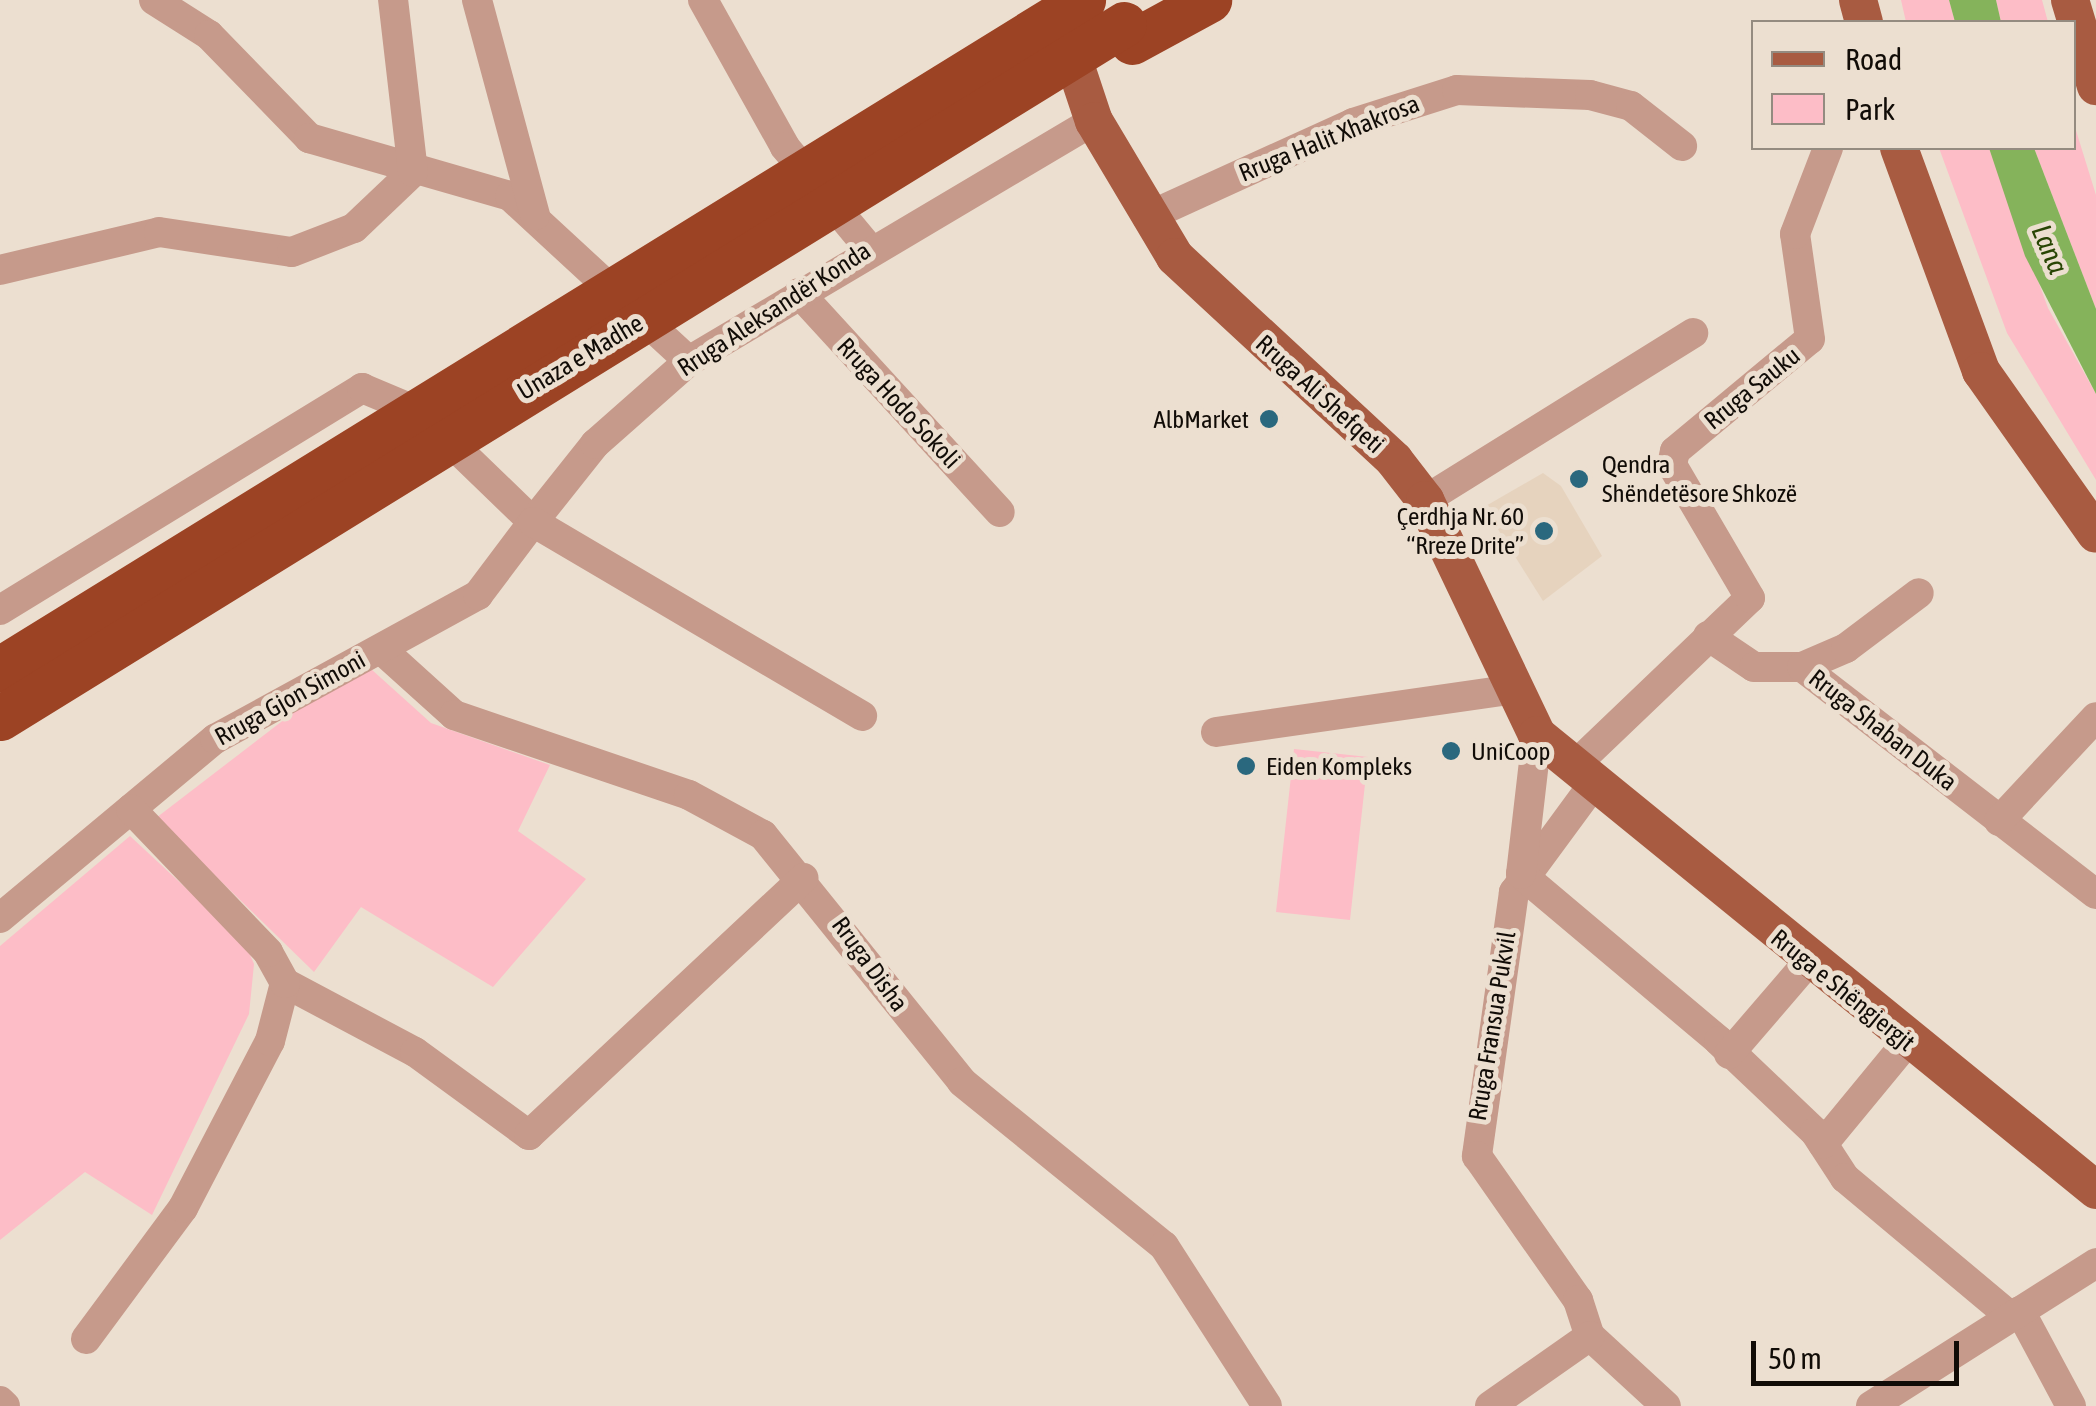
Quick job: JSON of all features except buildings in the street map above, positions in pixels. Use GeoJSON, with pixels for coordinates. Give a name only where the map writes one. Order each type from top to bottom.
{"type":"FeatureCollection","features":[{"type":"Feature","properties":{"kind":"highway"},"geometry":{"type":"LineString","coordinates":[[711,227],[784,156],[1040,0]]}},
{"type":"Feature","properties":{"kind":"highway","name":"Unaza e Madhe"},"geometry":{"type":"LineString","coordinates":[[0,668],[1083,0]]}},
{"type":"Feature","properties":{"kind":"highway","name":"Unaza e Madhe"},"geometry":{"type":"LineString","coordinates":[[0,718],[604,342],[1128,33],[1164,0]]}},
{"type":"Feature","properties":{"kind":"highway"},"geometry":{"type":"LineString","coordinates":[[1128,33],[1208,0]]}},
{"type":"Feature","properties":{"kind":"main road","name":"Rruga Ali Shefqeti"},"geometry":{"type":"LineString","coordinates":[[1054,0],[1094,121],[1147,217],[1208,296],[1394,460],[1424,500],[1509,690],[1538,735],[1582,777]]}},
{"type":"Feature","properties":{"kind":"main road"},"geometry":{"type":"LineString","coordinates":[[2070,0],[2096,86]]}},
{"type":"Feature","properties":{"kind":"main road"},"geometry":{"type":"LineString","coordinates":[[1900,150],[1981,371],[2096,534]]}},
{"type":"Feature","properties":{"kind":"main road","name":"Rruga e Shëngjergjt"},"geometry":{"type":"LineString","coordinates":[[1582,777],[1907,1042],[2096,1190]]}},
{"type":"Feature","properties":{"kind":"street"},"geometry":{"type":"LineString","coordinates":[[154,0],[209,35],[309,138],[413,172],[482,184],[535,215],[689,361]]}},
{"type":"Feature","properties":{"kind":"street"},"geometry":{"type":"LineString","coordinates":[[393,0],[413,172]]}},
{"type":"Feature","properties":{"kind":"street"},"geometry":{"type":"LineString","coordinates":[[477,0],[535,215]]}},
{"type":"Feature","properties":{"kind":"street"},"geometry":{"type":"LineString","coordinates":[[703,0],[785,147],[870,248]]}},
{"type":"Feature","properties":{"kind":"street","name":"Rruga Halit Xhakrosa"},"geometry":{"type":"LineString","coordinates":[[1147,217],[1353,123],[1457,90],[1590,96],[1631,106],[1682,146]]}},
{"type":"Feature","properties":{"kind":"street","name":"Rruga Aleksandër Konda"},"geometry":{"type":"LineString","coordinates":[[533,522],[595,444],[689,361],[870,248],[1094,121]]}},
{"type":"Feature","properties":{"kind":"street","name":"Rruga Sauku"},"geometry":{"type":"LineString","coordinates":[[1582,777],[1708,636],[1750,598],[1672,465],[1675,451],[1810,339],[1795,234],[1827,150]]}},
{"type":"Feature","properties":{"kind":"street"},"geometry":{"type":"LineString","coordinates":[[0,270],[159,232],[309,250],[354,228],[413,172]]}},
{"type":"Feature","properties":{"kind":"street","name":"Rruga Hodo Sokoli"},"geometry":{"type":"LineString","coordinates":[[798,293],[1000,512]]}},
{"type":"Feature","properties":{"kind":"street"},"geometry":{"type":"LineString","coordinates":[[1424,500],[1693,333]]}},
{"type":"Feature","properties":{"kind":"street"},"geometry":{"type":"LineString","coordinates":[[0,610],[362,388],[419,412],[533,522],[862,716]]}},
{"type":"Feature","properties":{"kind":"street","name":"Rruga Gjon Simoni"},"geometry":{"type":"LineString","coordinates":[[0,918],[260,709],[478,595],[533,522]]}},
{"type":"Feature","properties":{"kind":"street"},"geometry":{"type":"LineString","coordinates":[[1802,667],[1846,648],[1919,593]]}},
{"type":"Feature","properties":{"kind":"street","name":"Rruga Shaban Duka"},"geometry":{"type":"LineString","coordinates":[[1708,636],[1754,667],[1802,667],[2096,894]]}},
{"type":"Feature","properties":{"kind":"street","name":"Rruga Disha"},"geometry":{"type":"LineString","coordinates":[[381,649],[454,715],[727,812],[804,878],[962,1082],[1164,1246],[1268,1406]]}},
{"type":"Feature","properties":{"kind":"street"},"geometry":{"type":"LineString","coordinates":[[1216,732],[1509,690]]}},
{"type":"Feature","properties":{"kind":"street"},"geometry":{"type":"LineString","coordinates":[[1999,821],[2096,717]]}},
{"type":"Feature","properties":{"kind":"street","name":"Rruga Fransua Pukvil"},"geometry":{"type":"LineString","coordinates":[[1538,735],[1521,874],[1477,1156],[1578,1300],[1590,1336],[1666,1406]]}},
{"type":"Feature","properties":{"kind":"street"},"geometry":{"type":"LineString","coordinates":[[1582,777],[1521,874],[1729,1054],[1823,1144],[1845,1178],[2016,1314],[2071,1406]]}},
{"type":"Feature","properties":{"kind":"street"},"geometry":{"type":"LineString","coordinates":[[131,809],[268,952],[285,983],[415,1052],[529,1134],[804,878]]}},
{"type":"Feature","properties":{"kind":"street"},"geometry":{"type":"LineString","coordinates":[[1729,1054],[1808,962]]}},
{"type":"Feature","properties":{"kind":"street"},"geometry":{"type":"LineString","coordinates":[[86,1338],[183,1208],[270,1041],[285,983]]}},
{"type":"Feature","properties":{"kind":"street"},"geometry":{"type":"LineString","coordinates":[[1823,1144],[1907,1042]]}},
{"type":"Feature","properties":{"kind":"street"},"geometry":{"type":"LineString","coordinates":[[1871,1406],[2096,1263]]}},
{"type":"Feature","properties":{"kind":"street"},"geometry":{"type":"LineString","coordinates":[[1491,1405],[1558,1366],[1590,1336]]}},
{"type":"Feature","properties":{"kind":"shaded area","name":"Çerdhja Nr. 60 “Rreze Drite”"},"geometry":{"type":"Polygon","coordinates":[[[1543,473],[1561,486],[1602,556],[1543,601],[1484,507],[1543,473]]]}},
{"type":"Feature","properties":{"kind":"green space"},"geometry":{"type":"Polygon","coordinates":[[[1901,0],[1949,0],[1954,20],[1906,20],[1901,0]]]}},
{"type":"Feature","properties":{"kind":"green space"},"geometry":{"type":"Polygon","coordinates":[[[1996,0],[2042,0],[2047,20],[2001,20],[1996,0]]]}},
{"type":"Feature","properties":{"kind":"green space"},"geometry":{"type":"Polygon","coordinates":[[[2076,130],[2096,195],[2096,309],[2035,150],[2076,150],[2076,130]]]}},
{"type":"Feature","properties":{"kind":"green space"},"geometry":{"type":"Polygon","coordinates":[[[1940,150],[1990,150],[2048,308],[2096,394],[2096,480],[2007,333],[1940,150]]]}},
{"type":"Feature","properties":{"kind":"green space"},"geometry":{"type":"Polygon","coordinates":[[[371,669],[431,723],[550,765],[518,831],[586,879],[493,987],[361,907],[314,972],[156,818],[298,709],[371,669]]]}},
{"type":"Feature","properties":{"kind":"green space"},"geometry":{"type":"Polygon","coordinates":[[[1294,749],[1368,757],[1350,920],[1276,912],[1294,749]]]}},
{"type":"Feature","properties":{"kind":"green space"},"geometry":{"type":"Polygon","coordinates":[[[130,836],[245,943],[254,964],[249,1014],[152,1215],[85,1172],[0,1240],[0,946],[130,836]]]}},
{"type":"Feature","properties":{"kind":"water"},"geometry":{"type":"Polygon","coordinates":[[[1949,0],[1996,0],[2001,20],[1954,20],[1949,0]]]}},
{"type":"Feature","properties":{"kind":"water","name":"Lana"},"geometry":{"type":"Polygon","coordinates":[[[1990,150],[2035,150],[2096,309],[2096,394],[2025,256],[1990,150]]]}},
{"type":"Feature","properties":{"kind":"place","name":"AlbMarket"},"geometry":{"type":"Point","coordinates":[1269,419]}},
{"type":"Feature","properties":{"kind":"place","name":"Qendra Shëndetësore Shkozë"},"geometry":{"type":"Point","coordinates":[1579,479]}},
{"type":"Feature","properties":{"kind":"place","name":"Çerdhja Nr. 60 “Rreze Drite”"},"geometry":{"type":"Point","coordinates":[1544,531]}},
{"type":"Feature","properties":{"kind":"place","name":"UniCoop"},"geometry":{"type":"Point","coordinates":[1451,751]}},
{"type":"Feature","properties":{"kind":"place","name":"Eiden Kompleks"},"geometry":{"type":"Point","coordinates":[1246,766]}}]}
